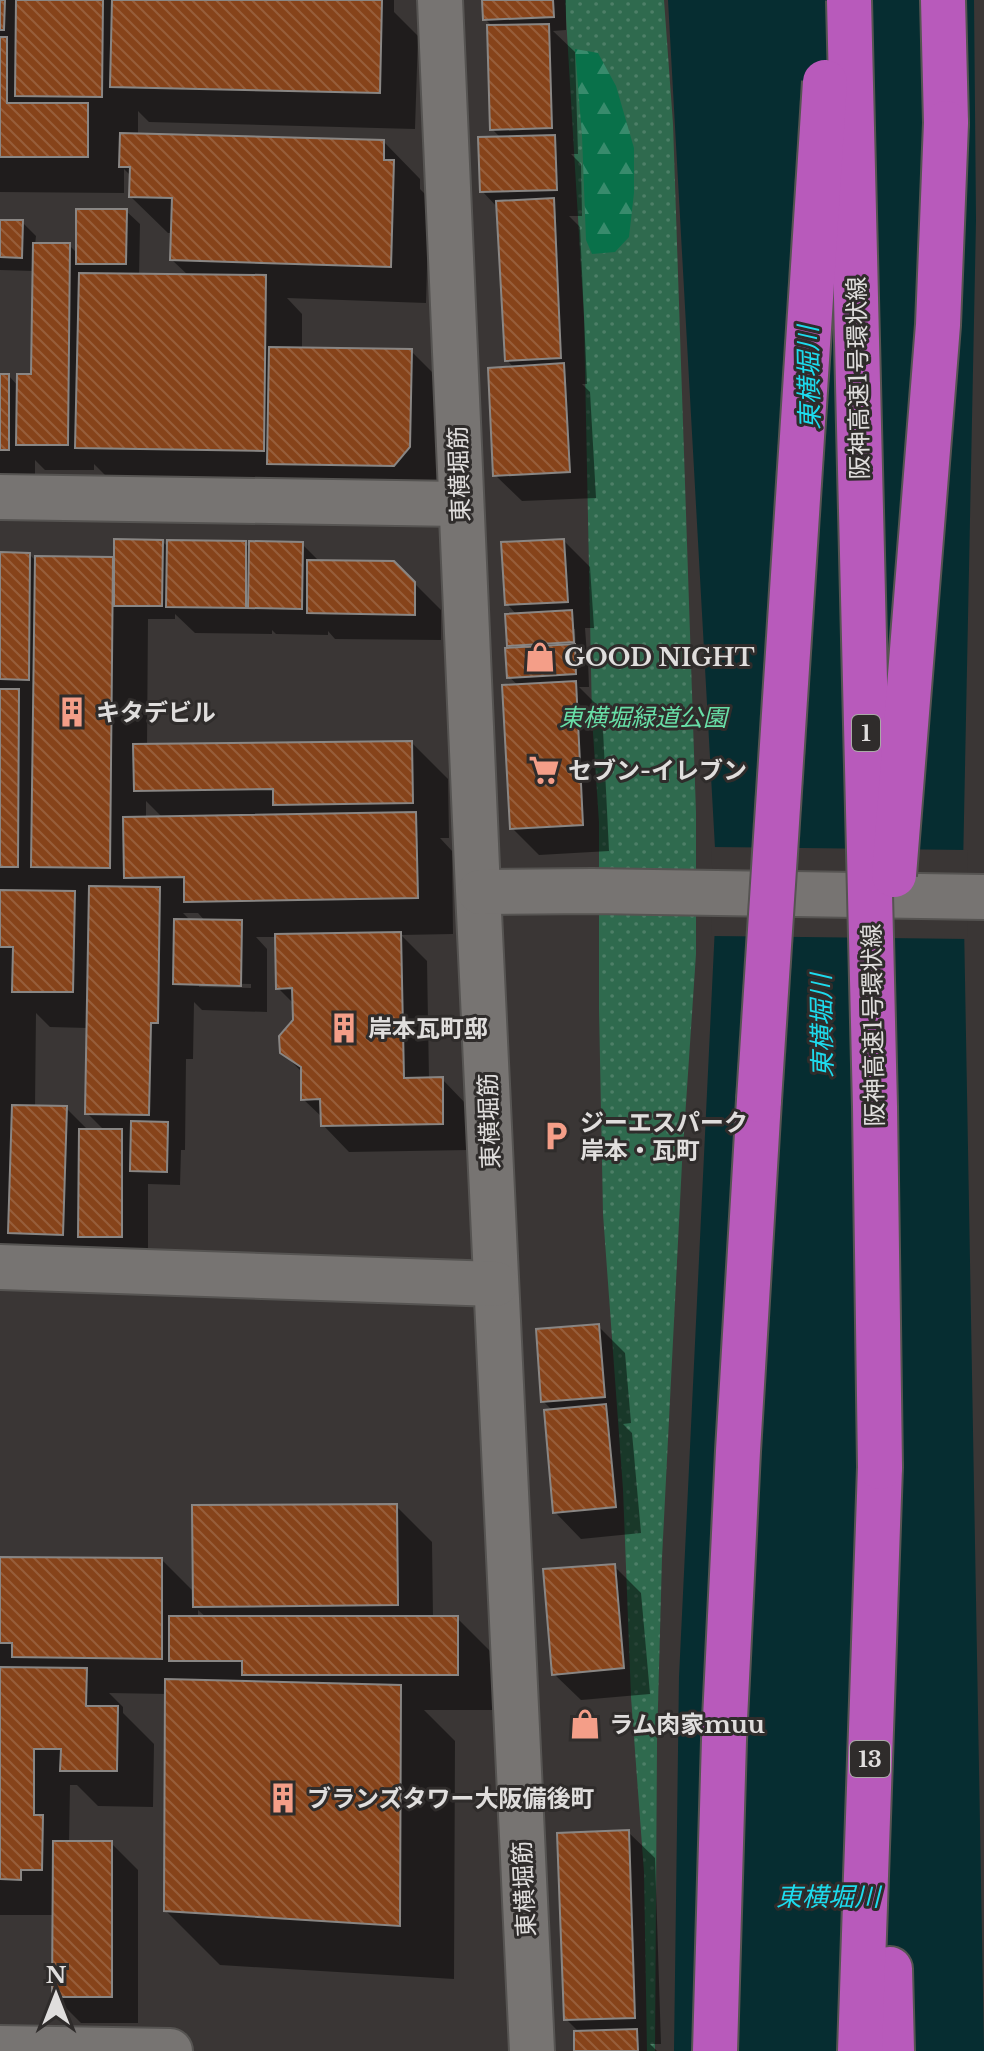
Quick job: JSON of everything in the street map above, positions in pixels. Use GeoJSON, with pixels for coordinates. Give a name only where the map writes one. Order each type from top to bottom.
{"type":"FeatureCollection","features":[{"type":"Feature","properties":{"kind":"highway"},"geometry":{"type":"LineString","coordinates":[[715,2051],[738,1436],[779,748],[829,0]]}},
{"type":"Feature","properties":{"kind":"highway","name":"阪神高速1号環状線"},"geometry":{"type":"LineString","coordinates":[[849,0],[875,1107],[892,2051]]}},
{"type":"Feature","properties":{"kind":"highway"},"geometry":{"type":"LineString","coordinates":[[875,1107],[938,325],[946,123],[943,0]]}},
{"type":"Feature","properties":{"kind":"highway","name":"13"},"geometry":{"type":"LineString","coordinates":[[860,2051],[880,1467]]}},
{"type":"Feature","properties":{"kind":"street","name":"東横堀筋"},"geometry":{"type":"LineString","coordinates":[[440,0],[460,504],[532,2051]]}},
{"type":"Feature","properties":{"kind":"street"},"geometry":{"type":"LineString","coordinates":[[0,497],[460,504]]}},
{"type":"Feature","properties":{"kind":"street"},"geometry":{"type":"LineString","coordinates":[[480,892],[984,897]]}},
{"type":"Feature","properties":{"kind":"street"},"geometry":{"type":"LineString","coordinates":[[0,1267],[496,1284]]}},
{"type":"Feature","properties":{"kind":"street"},"geometry":{"type":"LineString","coordinates":[[0,2048],[170,2051]]}},
{"type":"Feature","properties":{"kind":"green space","name":"東横堀緑道公園"},"geometry":{"type":"Polygon","coordinates":[[[565,0],[664,0],[673,124],[696,813],[696,954],[662,1558],[655,2051],[647,2051],[644,1872],[631,1697],[623,1489],[603,1214],[599,822],[592,718],[584,318],[565,0]]]}},
{"type":"Feature","properties":{"kind":"green space"},"geometry":{"type":"Polygon","coordinates":[[[575,49],[598,53],[616,86],[634,148],[634,193],[629,237],[615,252],[592,254],[586,240],[575,49]]]}},
{"type":"Feature","properties":{"kind":"water","name":"東横堀川"},"geometry":{"type":"Polygon","coordinates":[[[668,0],[974,0],[976,220],[963,867],[984,2051],[674,2051],[679,1677],[717,884],[668,0]]]}},
{"type":"Feature","properties":{"kind":"pier"},"geometry":{"type":"Polygon","coordinates":[[[711,847],[967,850],[968,939],[711,936],[711,847]]]}},
{"type":"Feature","properties":{"kind":"building"},"geometry":{"type":"Polygon","coordinates":[[[0,0],[5,0],[4,30],[0,30],[0,0]]]}},
{"type":"Feature","properties":{"kind":"building"},"geometry":{"type":"Polygon","coordinates":[[[16,0],[103,0],[102,97],[15,96],[16,0]]]}},
{"type":"Feature","properties":{"kind":"building"},"geometry":{"type":"Polygon","coordinates":[[[112,0],[382,0],[380,93],[110,87],[112,0]]]}},
{"type":"Feature","properties":{"kind":"building"},"geometry":{"type":"Polygon","coordinates":[[[482,0],[553,0],[554,17],[483,20],[482,0]]]}},
{"type":"Feature","properties":{"kind":"building"},"geometry":{"type":"Polygon","coordinates":[[[549,24],[552,128],[490,130],[487,25],[549,24]]]}},
{"type":"Feature","properties":{"kind":"building"},"geometry":{"type":"Polygon","coordinates":[[[0,37],[7,37],[7,103],[88,103],[88,157],[0,157],[0,37]]]}},
{"type":"Feature","properties":{"kind":"building"},"geometry":{"type":"Polygon","coordinates":[[[120,133],[384,140],[384,160],[394,160],[391,267],[170,260],[172,198],[129,197],[130,167],[119,167],[120,133]]]}},
{"type":"Feature","properties":{"kind":"building"},"geometry":{"type":"Polygon","coordinates":[[[555,135],[557,190],[480,192],[478,137],[555,135]]]}},
{"type":"Feature","properties":{"kind":"building"},"geometry":{"type":"Polygon","coordinates":[[[554,198],[561,358],[505,361],[496,201],[554,198]]]}},
{"type":"Feature","properties":{"kind":"building"},"geometry":{"type":"Polygon","coordinates":[[[76,209],[127,209],[126,264],[76,264],[76,209]]]}},
{"type":"Feature","properties":{"kind":"building"},"geometry":{"type":"Polygon","coordinates":[[[0,220],[23,220],[22,258],[0,257],[0,220]]]}},
{"type":"Feature","properties":{"kind":"building"},"geometry":{"type":"Polygon","coordinates":[[[33,243],[70,243],[68,445],[16,445],[17,374],[31,374],[33,243]]]}},
{"type":"Feature","properties":{"kind":"building"},"geometry":{"type":"Polygon","coordinates":[[[79,273],[266,275],[264,451],[75,448],[79,273]]]}},
{"type":"Feature","properties":{"kind":"building"},"geometry":{"type":"Polygon","coordinates":[[[269,347],[412,349],[410,447],[394,466],[267,464],[269,347]]]}},
{"type":"Feature","properties":{"kind":"building"},"geometry":{"type":"Polygon","coordinates":[[[564,363],[570,472],[493,476],[488,368],[564,363]]]}},
{"type":"Feature","properties":{"kind":"building"},"geometry":{"type":"Polygon","coordinates":[[[0,374],[9,374],[9,450],[0,450],[0,374]]]}},
{"type":"Feature","properties":{"kind":"building"},"geometry":{"type":"Polygon","coordinates":[[[114,539],[163,540],[162,606],[114,606],[114,539]]]}},
{"type":"Feature","properties":{"kind":"building"},"geometry":{"type":"Polygon","coordinates":[[[564,539],[568,602],[505,605],[501,542],[564,539]]]}},
{"type":"Feature","properties":{"kind":"building"},"geometry":{"type":"Polygon","coordinates":[[[167,540],[246,541],[246,608],[166,607],[167,540]]]}},
{"type":"Feature","properties":{"kind":"building"},"geometry":{"type":"Polygon","coordinates":[[[249,541],[303,542],[302,609],[248,608],[249,541]]]}},
{"type":"Feature","properties":{"kind":"building"},"geometry":{"type":"Polygon","coordinates":[[[0,552],[30,553],[29,680],[0,679],[0,552]]]}},
{"type":"Feature","properties":{"kind":"building","name":"キタデビル"},"geometry":{"type":"Polygon","coordinates":[[[35,556],[113,557],[110,868],[31,867],[35,556]]]}},
{"type":"Feature","properties":{"kind":"building"},"geometry":{"type":"Polygon","coordinates":[[[307,560],[394,561],[415,582],[415,615],[307,613],[307,560]]]}},
{"type":"Feature","properties":{"kind":"building"},"geometry":{"type":"Polygon","coordinates":[[[572,610],[574,642],[507,646],[505,614],[572,610]]]}},
{"type":"Feature","properties":{"kind":"building"},"geometry":{"type":"Polygon","coordinates":[[[575,644],[576,674],[507,678],[505,648],[575,644]]]}},
{"type":"Feature","properties":{"kind":"building"},"geometry":{"type":"Polygon","coordinates":[[[576,681],[583,825],[510,829],[502,685],[576,681]]]}},
{"type":"Feature","properties":{"kind":"building"},"geometry":{"type":"Polygon","coordinates":[[[0,689],[19,689],[18,867],[0,867],[0,689]]]}},
{"type":"Feature","properties":{"kind":"building"},"geometry":{"type":"Polygon","coordinates":[[[412,741],[413,803],[273,805],[273,789],[134,791],[133,744],[412,741]]]}},
{"type":"Feature","properties":{"kind":"building"},"geometry":{"type":"Polygon","coordinates":[[[416,812],[418,898],[184,902],[184,877],[124,878],[123,817],[416,812]]]}},
{"type":"Feature","properties":{"kind":"building"},"geometry":{"type":"Polygon","coordinates":[[[89,886],[160,887],[158,1023],[151,1023],[149,1115],[85,1114],[89,886]]]}},
{"type":"Feature","properties":{"kind":"building"},"geometry":{"type":"Polygon","coordinates":[[[0,890],[75,891],[73,992],[12,992],[13,947],[0,947],[0,890]]]}},
{"type":"Feature","properties":{"kind":"building"},"geometry":{"type":"Polygon","coordinates":[[[174,919],[242,920],[241,986],[173,984],[174,919]]]}},
{"type":"Feature","properties":{"kind":"building","name":"岸本瓦町邸"},"geometry":{"type":"Polygon","coordinates":[[[401,932],[404,1078],[443,1077],[443,1124],[321,1126],[320,1099],[301,1100],[301,1067],[280,1053],[279,1036],[293,1020],[292,988],[276,989],[275,934],[401,932]]]}},
{"type":"Feature","properties":{"kind":"building"},"geometry":{"type":"Polygon","coordinates":[[[12,1105],[67,1106],[63,1235],[8,1233],[12,1105]]]}},
{"type":"Feature","properties":{"kind":"building"},"geometry":{"type":"Polygon","coordinates":[[[131,1121],[168,1122],[167,1172],[130,1171],[131,1121]]]}},
{"type":"Feature","properties":{"kind":"building"},"geometry":{"type":"Polygon","coordinates":[[[79,1129],[122,1129],[122,1237],[78,1237],[79,1129]]]}},
{"type":"Feature","properties":{"kind":"building"},"geometry":{"type":"Polygon","coordinates":[[[599,1324],[605,1397],[541,1402],[536,1329],[599,1324]]]}},
{"type":"Feature","properties":{"kind":"building"},"geometry":{"type":"Polygon","coordinates":[[[606,1404],[616,1507],[553,1513],[544,1410],[606,1404]]]}},
{"type":"Feature","properties":{"kind":"building"},"geometry":{"type":"Polygon","coordinates":[[[397,1504],[398,1605],[193,1607],[192,1505],[397,1504]]]}},
{"type":"Feature","properties":{"kind":"building"},"geometry":{"type":"Polygon","coordinates":[[[0,1557],[162,1558],[162,1659],[12,1657],[12,1643],[0,1643],[0,1557]]]}},
{"type":"Feature","properties":{"kind":"building"},"geometry":{"type":"Polygon","coordinates":[[[615,1564],[624,1668],[552,1675],[543,1569],[615,1564]]]}},
{"type":"Feature","properties":{"kind":"building"},"geometry":{"type":"Polygon","coordinates":[[[169,1616],[458,1616],[458,1675],[242,1675],[242,1661],[169,1661],[169,1616]]]}},
{"type":"Feature","properties":{"kind":"building"},"geometry":{"type":"Polygon","coordinates":[[[0,1667],[87,1668],[86,1706],[118,1706],[117,1771],[60,1771],[61,1749],[34,1749],[34,1815],[43,1815],[42,1870],[21,1870],[21,1880],[0,1879],[0,1667]]]}},
{"type":"Feature","properties":{"kind":"building","name":"ブランズタワー大阪備後町"},"geometry":{"type":"Polygon","coordinates":[[[165,1679],[401,1685],[400,1926],[164,1911],[165,1679]]]}},
{"type":"Feature","properties":{"kind":"building"},"geometry":{"type":"Polygon","coordinates":[[[629,1830],[635,2018],[564,2020],[557,1833],[629,1830]]]}},
{"type":"Feature","properties":{"kind":"building"},"geometry":{"type":"Polygon","coordinates":[[[53,1841],[112,1841],[112,1997],[52,1997],[53,1841]]]}},
{"type":"Feature","properties":{"kind":"building"},"geometry":{"type":"Polygon","coordinates":[[[637,2029],[638,2051],[574,2051],[574,2031],[637,2029]]]}},
{"type":"Feature","properties":{"kind":"place","name":"GOOD NIGHT"},"geometry":{"type":"Point","coordinates":[540,657]}},
{"type":"Feature","properties":{"kind":"place","name":"キタデビル"},"geometry":{"type":"Point","coordinates":[72,712]}},
{"type":"Feature","properties":{"kind":"place","name":"セブン-イレブン"},"geometry":{"type":"Point","coordinates":[544,770]}},
{"type":"Feature","properties":{"kind":"place","name":"岸本瓦町邸"},"geometry":{"type":"Point","coordinates":[344,1028]}},
{"type":"Feature","properties":{"kind":"place","name":"ジーエスパーク 岸本・瓦町"},"geometry":{"type":"Point","coordinates":[556,1136]}},
{"type":"Feature","properties":{"kind":"place","name":"ラム肉家muu"},"geometry":{"type":"Point","coordinates":[585,1724]}},
{"type":"Feature","properties":{"kind":"place","name":"ブランズタワー大阪備後町"},"geometry":{"type":"Point","coordinates":[283,1798]}}]}
